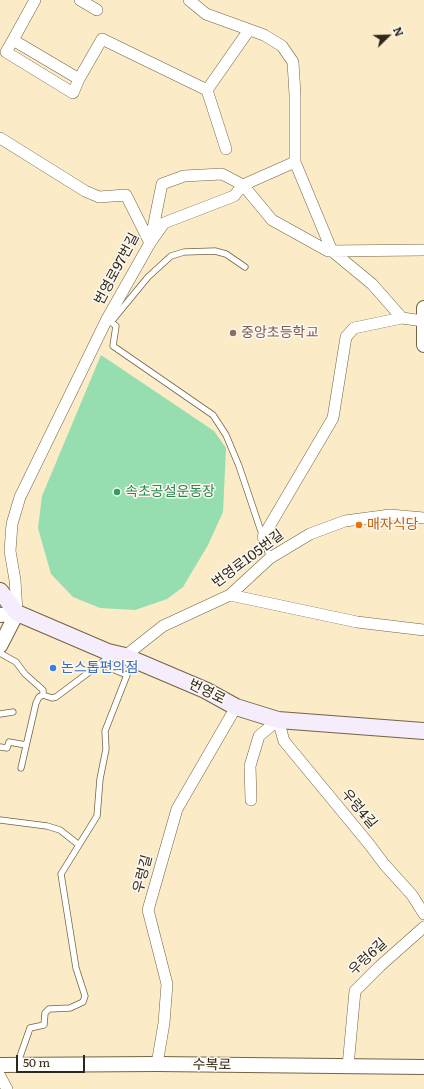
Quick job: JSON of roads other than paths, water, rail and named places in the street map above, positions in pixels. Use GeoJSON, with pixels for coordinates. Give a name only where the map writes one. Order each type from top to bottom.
{"type":"FeatureCollection","features":[{"type":"Feature","properties":{"kind":"main road"},"geometry":{"type":"LineString","coordinates":[[0,591],[17,613]]}},
{"type":"Feature","properties":{"kind":"main road","name":"번영로"},"geometry":{"type":"LineString","coordinates":[[17,613],[205,690],[236,707],[278,720],[424,731]]}},
{"type":"Feature","properties":{"kind":"street"},"geometry":{"type":"LineString","coordinates":[[35,0],[13,40],[79,79],[102,39],[207,90],[226,149]]}},
{"type":"Feature","properties":{"kind":"street"},"geometry":{"type":"LineString","coordinates":[[80,0],[97,10]]}},
{"type":"Feature","properties":{"kind":"street"},"geometry":{"type":"LineString","coordinates":[[188,0],[206,14],[264,35],[282,46],[293,62],[296,95],[295,162],[332,251],[372,284],[402,318]]}},
{"type":"Feature","properties":{"kind":"street"},"geometry":{"type":"LineString","coordinates":[[207,90],[249,30]]}},
{"type":"Feature","properties":{"kind":"street"},"geometry":{"type":"LineString","coordinates":[[0,138],[85,191],[99,197],[126,196],[150,243],[164,223],[234,196],[243,185],[295,162]]}},
{"type":"Feature","properties":{"kind":"street","name":"번영로97번길"},"geometry":{"type":"LineString","coordinates":[[17,613],[15,580],[10,551],[12,524],[20,497],[109,320],[150,243],[162,184],[184,176],[222,174],[243,185],[272,220],[328,251],[424,250]]}},
{"type":"Feature","properties":{"kind":"street"},"geometry":{"type":"LineString","coordinates":[[263,537],[333,418],[346,338],[354,328],[424,314],[424,345]]}},
{"type":"Feature","properties":{"kind":"street","name":"번영로105번길"},"geometry":{"type":"LineString","coordinates":[[119,655],[163,626],[230,595],[270,558],[310,534],[345,520],[390,515],[424,518]]}},
{"type":"Feature","properties":{"kind":"street"},"geometry":{"type":"LineString","coordinates":[[230,595],[358,622],[424,630]]}},
{"type":"Feature","properties":{"kind":"street"},"geometry":{"type":"LineString","coordinates":[[0,646],[17,613]]}},
{"type":"Feature","properties":{"kind":"street","name":"번영로"},"geometry":{"type":"LineString","coordinates":[[0,615],[17,613]]}},
{"type":"Feature","properties":{"kind":"street","name":"우렁길"},"geometry":{"type":"LineString","coordinates":[[157,1064],[164,1023],[167,984],[148,910],[177,809],[236,707]]}},
{"type":"Feature","properties":{"kind":"street"},"geometry":{"type":"LineString","coordinates":[[251,800],[250,766],[259,736],[278,720]]}},
{"type":"Feature","properties":{"kind":"street","name":"우렁4길"},"geometry":{"type":"LineString","coordinates":[[278,720],[284,741],[384,864],[412,895],[424,914]]}},
{"type":"Feature","properties":{"kind":"street","name":"우렁6길"},"geometry":{"type":"LineString","coordinates":[[348,1066],[355,991],[380,966],[424,928]]}},
{"type":"Feature","properties":{"kind":"street","name":"수복로"},"geometry":{"type":"LineString","coordinates":[[0,1065],[157,1064],[424,1067]]}},
{"type":"Feature","properties":{"kind":"street"},"geometry":{"type":"LineString","coordinates":[[0,1076],[8,1089]]}},
{"type":"Feature","properties":{"kind":"lane"},"geometry":{"type":"LineString","coordinates":[[245,267],[226,254],[215,251],[184,252],[171,256],[148,277],[109,320],[116,326],[113,346],[213,415],[226,435],[239,466],[270,558]]}},
{"type":"Feature","properties":{"kind":"lane"},"geometry":{"type":"LineString","coordinates":[[0,652],[16,662],[25,674],[43,690],[43,695],[36,703],[21,768]]}},
{"type":"Feature","properties":{"kind":"lane"},"geometry":{"type":"LineString","coordinates":[[43,695],[52,698],[56,696],[100,664],[119,655]]}},
{"type":"Feature","properties":{"kind":"lane"},"geometry":{"type":"LineString","coordinates":[[17,1065],[30,1028],[44,1025],[46,1013],[49,1008],[70,1008],[83,1002],[85,996],[76,968],[61,874],[97,816],[100,779],[106,749],[105,731],[127,675],[100,664]]}},
{"type":"Feature","properties":{"kind":"lane"},"geometry":{"type":"LineString","coordinates":[[0,714],[13,712]]}},
{"type":"Feature","properties":{"kind":"lane"},"geometry":{"type":"LineString","coordinates":[[0,747],[7,748],[9,742],[26,745]]}},
{"type":"Feature","properties":{"kind":"lane"},"geometry":{"type":"LineString","coordinates":[[0,820],[47,826],[60,830],[79,845]]}},
{"type":"Feature","properties":{"kind":"place","name":"중앙초등학교"},"geometry":{"type":"Point","coordinates":[233,333]}},
{"type":"Feature","properties":{"kind":"place","name":"속초공설운동장"},"geometry":{"type":"Point","coordinates":[117,492]}},
{"type":"Feature","properties":{"kind":"place","name":"매자식당"},"geometry":{"type":"Point","coordinates":[359,525]}},
{"type":"Feature","properties":{"kind":"place","name":"논스톱편의점"},"geometry":{"type":"Point","coordinates":[53,668]}}]}
